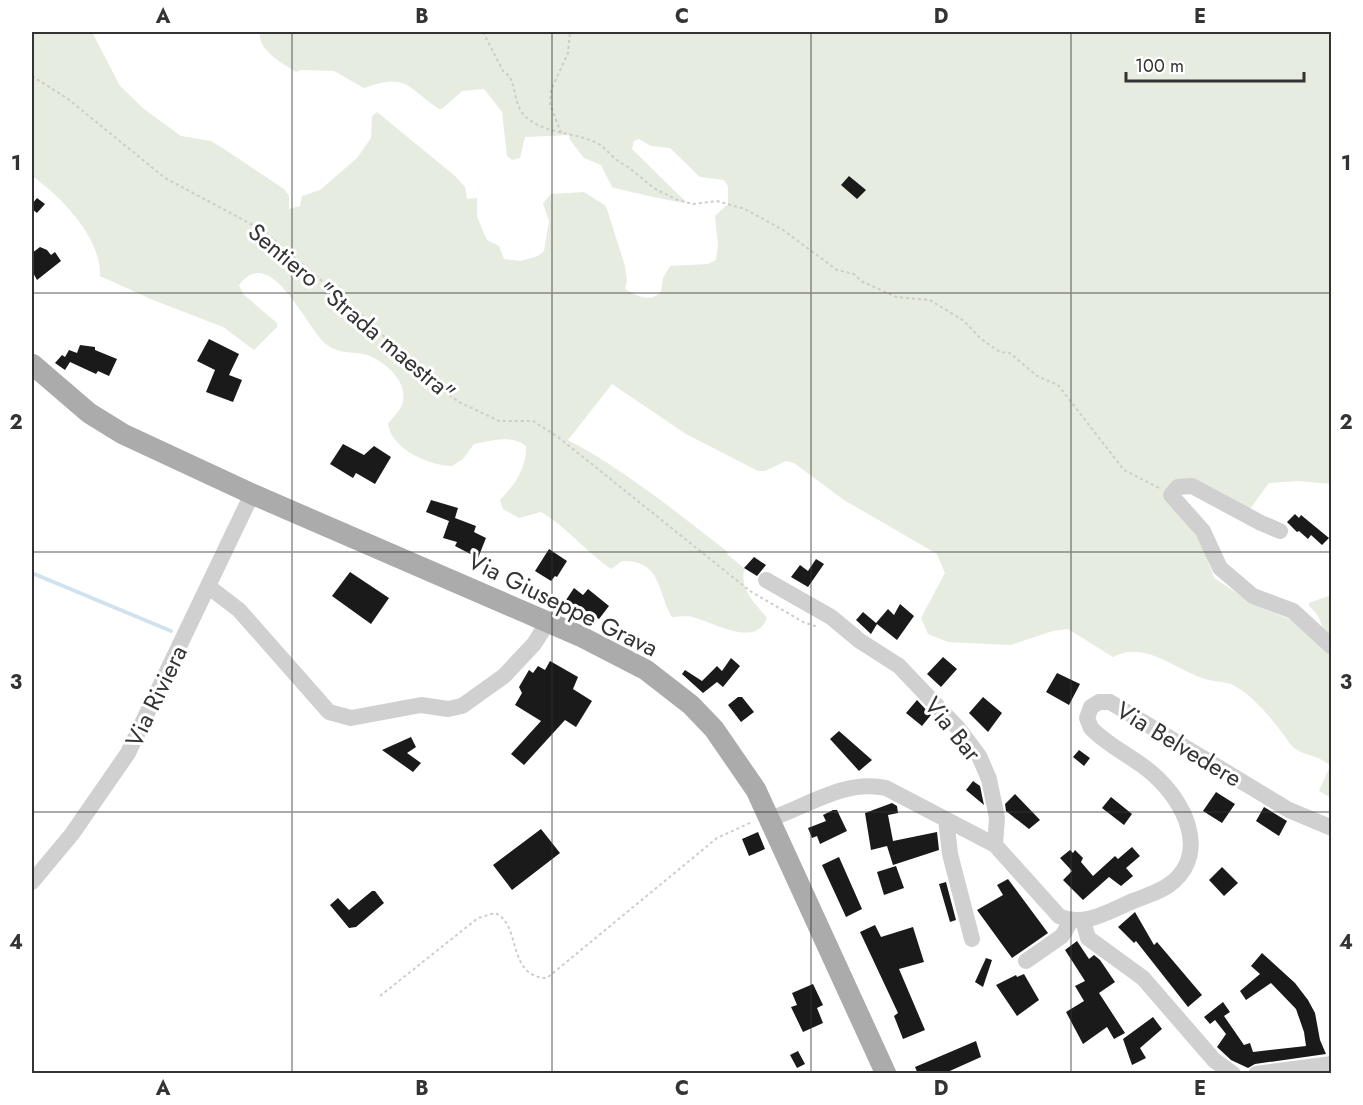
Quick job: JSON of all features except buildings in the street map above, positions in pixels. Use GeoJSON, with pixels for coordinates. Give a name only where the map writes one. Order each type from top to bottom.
{"type":"FeatureCollection","features":[{"type":"Feature","properties":{"kind":"main road","name":"Via Giuseppe Grava"},"geometry":{"type":"LineString","coordinates":[[32,364],[89,413],[115,429],[252,494],[548,622],[646,670],[691,705],[739,763],[769,817],[886,1074]]}},
{"type":"Feature","properties":{"kind":"street"},"geometry":{"type":"LineString","coordinates":[[1280,531],[1261,524],[1192,486],[1178,487],[1171,495],[1203,531],[1220,568],[1253,596],[1293,611],[1332,647]]}},
{"type":"Feature","properties":{"kind":"street","name":"Via Riviera"},"geometry":{"type":"LineString","coordinates":[[32,882],[72,834],[128,753],[252,494]]}},
{"type":"Feature","properties":{"kind":"street","name":"Via Bar"},"geometry":{"type":"LineString","coordinates":[[766,580],[831,617],[860,641],[898,666],[958,728],[979,756],[989,779],[997,818],[995,845]]}},
{"type":"Feature","properties":{"kind":"street"},"geometry":{"type":"LineString","coordinates":[[209,587],[239,610],[329,712],[351,718],[421,705],[448,709],[462,706],[504,676],[534,644],[548,622]]}},
{"type":"Feature","properties":{"kind":"street","name":"Via Belvedere"},"geometry":{"type":"LineString","coordinates":[[1077,921],[1172,882],[1188,865],[1192,850],[1185,817],[1167,789],[1152,773],[1090,728],[1087,718],[1090,707],[1099,702],[1110,702],[1289,810],[1332,828]]}},
{"type":"Feature","properties":{"kind":"street"},"geometry":{"type":"LineString","coordinates":[[769,817],[844,789],[872,785],[886,788],[995,845],[1059,916],[1077,921],[1088,938],[1143,978],[1214,1060],[1233,1074]]}},
{"type":"Feature","properties":{"kind":"street"},"geometry":{"type":"LineString","coordinates":[[946,819],[950,854],[972,939]]}},
{"type":"Feature","properties":{"kind":"street"},"geometry":{"type":"LineString","coordinates":[[1026,961],[1062,936],[1077,921]]}},
{"type":"Feature","properties":{"kind":"street"},"geometry":{"type":"LineString","coordinates":[[1256,1074],[1314,1070],[1332,1064]]}},
{"type":"Feature","properties":{"kind":"path"},"geometry":{"type":"LineString","coordinates":[[483,32],[503,71],[508,74],[515,89],[513,97],[523,114],[541,126],[594,141],[607,148],[620,163],[682,203],[717,201],[734,204],[783,230],[837,270],[854,274],[861,281],[896,297],[930,300],[951,312],[1000,352],[1010,353],[1037,376],[1058,385],[1124,470],[1171,495]]}},
{"type":"Feature","properties":{"kind":"path"},"geometry":{"type":"LineString","coordinates":[[561,133],[550,104],[551,90],[568,53],[570,32]]}},
{"type":"Feature","properties":{"kind":"path","name":"Sentiero \"Strada maestra\""},"geometry":{"type":"LineString","coordinates":[[32,76],[68,99],[165,178],[264,231],[372,324],[420,374],[459,402],[499,421],[533,421],[558,437],[750,591],[803,622],[822,628]]}},
{"type":"Feature","properties":{"kind":"path"},"geometry":{"type":"LineString","coordinates":[[380,996],[477,918],[495,913],[504,919],[523,966],[537,978],[547,978],[717,838],[769,817]]}},
{"type":"Feature","properties":{"kind":"shaded area"},"geometry":{"type":"Polygon","coordinates":[[[32,32],[92,32],[120,86],[144,109],[181,136],[211,141],[284,189],[289,196],[289,209],[300,206],[302,196],[320,190],[357,158],[371,138],[372,116],[377,112],[455,176],[465,187],[467,199],[477,198],[477,216],[484,234],[487,240],[499,246],[504,259],[521,261],[538,256],[544,251],[549,221],[543,203],[551,194],[584,192],[606,206],[625,266],[627,281],[625,289],[648,298],[661,292],[663,278],[670,266],[708,264],[716,260],[718,245],[715,216],[728,204],[728,186],[724,180],[700,177],[670,148],[651,146],[639,139],[634,141],[632,149],[686,202],[612,187],[601,165],[584,158],[570,140],[569,135],[525,137],[520,158],[512,160],[507,156],[502,112],[484,89],[462,91],[442,109],[439,109],[412,88],[398,82],[364,88],[334,71],[301,70],[296,72],[278,61],[267,50],[260,39],[260,32],[1331,32],[1331,484],[1298,481],[1269,483],[1249,510],[1212,490],[1163,495],[1166,501],[1185,517],[1203,547],[1214,578],[1255,605],[1299,623],[1331,652],[1331,798],[1319,791],[1330,766],[1321,759],[1294,748],[1262,709],[1233,685],[1202,678],[1147,654],[1124,653],[1113,657],[1068,629],[1053,631],[1011,645],[948,642],[928,634],[921,618],[945,573],[937,554],[844,500],[794,463],[786,461],[765,471],[758,471],[686,434],[612,384],[568,440],[630,478],[728,552],[727,554],[744,568],[746,589],[767,618],[762,627],[745,633],[692,617],[672,617],[656,579],[645,566],[622,561],[611,569],[560,525],[541,512],[519,518],[503,509],[500,500],[519,475],[526,454],[526,446],[520,442],[507,439],[474,444],[463,459],[452,466],[433,463],[404,448],[396,441],[388,424],[403,401],[399,380],[389,368],[370,356],[337,350],[326,344],[287,292],[275,281],[263,274],[251,275],[239,285],[243,294],[277,323],[277,327],[254,350],[223,327],[153,300],[100,276],[99,262],[87,233],[67,207],[32,176],[32,32]]]}},
{"type":"Feature","properties":{"kind":"shaded area"},"geometry":{"type":"Polygon","coordinates":[[[1331,595],[1331,642],[1309,603],[1331,595]]]}},
{"type":"Feature","properties":{"kind":"waterway"},"geometry":{"type":"LineString","coordinates":[[32,573],[171,631]]}}]}
